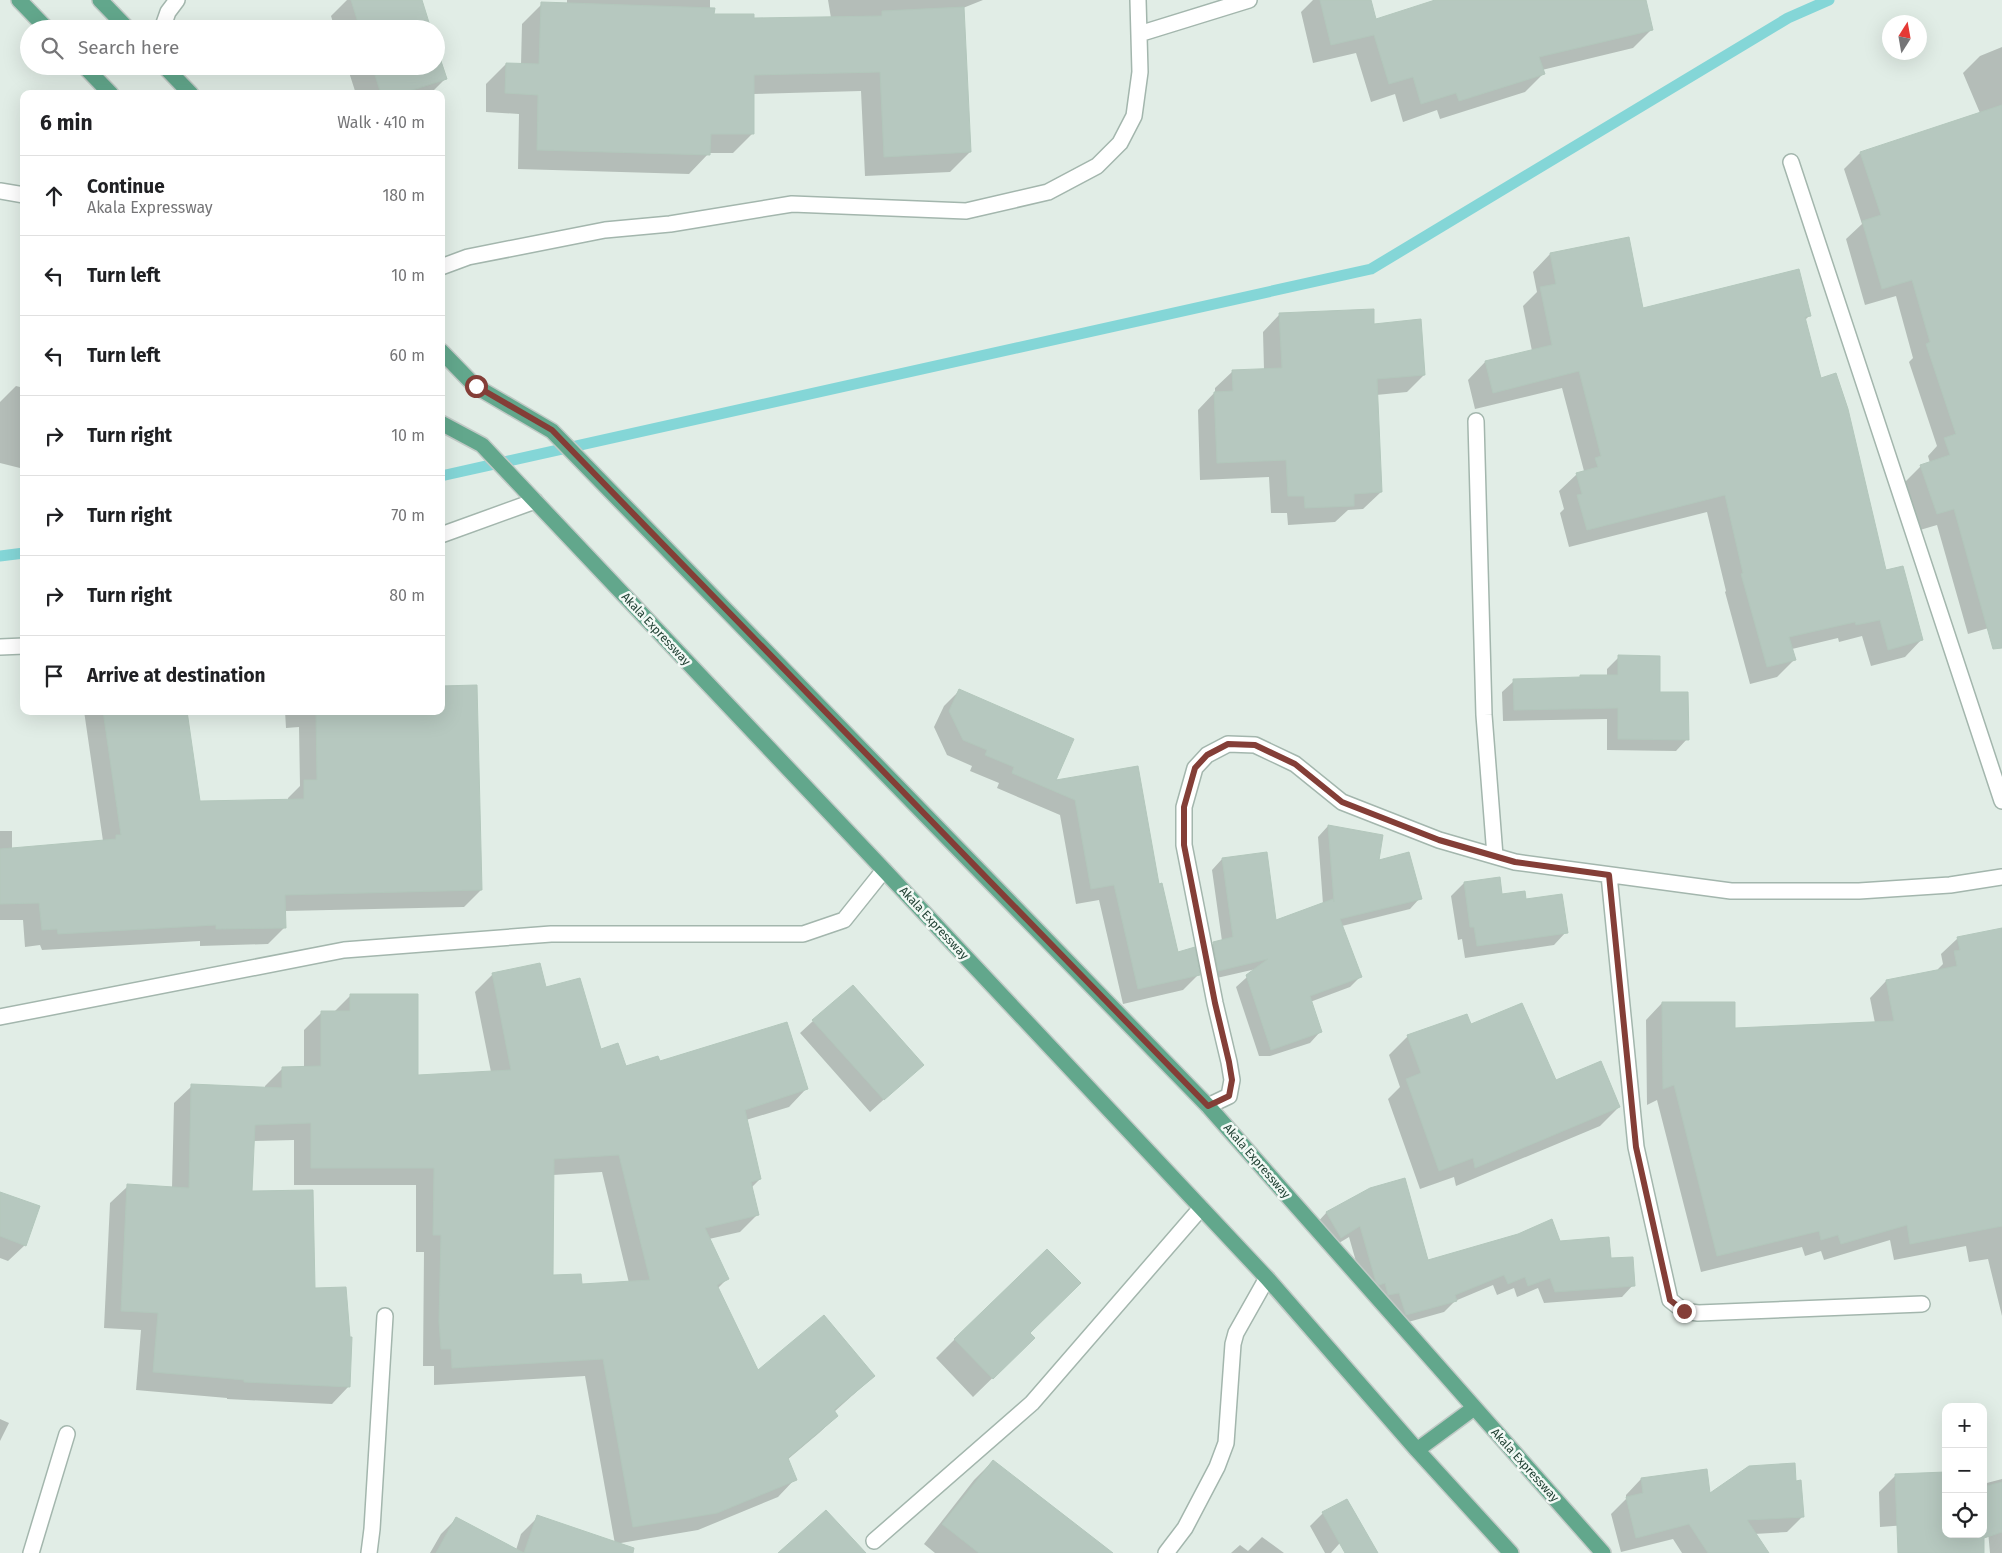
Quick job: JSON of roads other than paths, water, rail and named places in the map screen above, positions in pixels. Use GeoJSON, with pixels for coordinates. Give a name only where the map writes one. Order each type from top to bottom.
{"type":"FeatureCollection","features":[{"type":"Feature","properties":{"kind":"main road"},"geometry":{"type":"LineString","coordinates":[[19,0],[38,20]]}},
{"type":"Feature","properties":{"kind":"main road"},"geometry":{"type":"LineString","coordinates":[[100,0],[119,20]]}},
{"type":"Feature","properties":{"kind":"main road"},"geometry":{"type":"LineString","coordinates":[[93,75],[107,90]]}},
{"type":"Feature","properties":{"kind":"main road"},"geometry":{"type":"LineString","coordinates":[[173,75],[187,90]]}},
{"type":"Feature","properties":{"kind":"main road","name":"Akala Expressway"},"geometry":{"type":"LineString","coordinates":[[445,355],[476,386],[552,430],[1208,1106],[1603,1553]]}},
{"type":"Feature","properties":{"kind":"main road","name":"Akala Expressway"},"geometry":{"type":"LineString","coordinates":[[445,425],[482,445],[884,870],[1267,1278],[1417,1450],[1511,1553]]}},
{"type":"Feature","properties":{"kind":"main road"},"geometry":{"type":"LineString","coordinates":[[1417,1450],[1474,1408]]}},
{"type":"Feature","properties":{"kind":"street"},"geometry":{"type":"LineString","coordinates":[[165,20],[168,12],[177,0]]}},
{"type":"Feature","properties":{"kind":"street"},"geometry":{"type":"LineString","coordinates":[[445,266],[468,257],[605,230],[670,224],[792,204],[966,211],[1048,192],[1097,166],[1120,143],[1134,116],[1140,72],[1138,0]]}},
{"type":"Feature","properties":{"kind":"street"},"geometry":{"type":"LineString","coordinates":[[1139,34],[1249,0]]}},
{"type":"Feature","properties":{"kind":"street"},"geometry":{"type":"LineString","coordinates":[[1791,162],[2002,800]]}},
{"type":"Feature","properties":{"kind":"street"},"geometry":{"type":"LineString","coordinates":[[0,191],[20,194]]}},
{"type":"Feature","properties":{"kind":"street"},"geometry":{"type":"LineString","coordinates":[[1476,421],[1484,715],[1495,856]]}},
{"type":"Feature","properties":{"kind":"street"},"geometry":{"type":"LineString","coordinates":[[445,534],[535,501]]}},
{"type":"Feature","properties":{"kind":"street"},"geometry":{"type":"LineString","coordinates":[[0,647],[20,646]]}},
{"type":"Feature","properties":{"kind":"street"},"geometry":{"type":"LineString","coordinates":[[1208,1106],[1229,1096],[1232,1080],[1184,845],[1184,807],[1195,768],[1207,755],[1228,744],[1255,745],[1295,764],[1342,802],[1439,840],[1515,862],[1731,891],[1859,891],[1950,885],[2002,876]]}},
{"type":"Feature","properties":{"kind":"street"},"geometry":{"type":"LineString","coordinates":[[0,1018],[344,950],[551,934],[803,934],[844,920],[884,870]]}},
{"type":"Feature","properties":{"kind":"street"},"geometry":{"type":"LineString","coordinates":[[1609,875],[1636,1147],[1670,1300],[1684,1311],[1698,1314],[1922,1304]]}},
{"type":"Feature","properties":{"kind":"street"},"geometry":{"type":"LineString","coordinates":[[874,1541],[1032,1403],[1201,1208]]}},
{"type":"Feature","properties":{"kind":"street"},"geometry":{"type":"LineString","coordinates":[[1166,1553],[1185,1528],[1218,1467],[1226,1443],[1233,1344],[1236,1333],[1267,1278]]}},
{"type":"Feature","properties":{"kind":"street"},"geometry":{"type":"LineString","coordinates":[[369,1553],[385,1316]]}},
{"type":"Feature","properties":{"kind":"street"},"geometry":{"type":"LineString","coordinates":[[31,1553],[67,1434]]}},
{"type":"Feature","properties":{"kind":"waterway"},"geometry":{"type":"LineString","coordinates":[[445,475],[1371,269],[1788,18],[1829,0]]}},
{"type":"Feature","properties":{"kind":"waterway"},"geometry":{"type":"LineString","coordinates":[[0,556],[20,554]]}}]}
